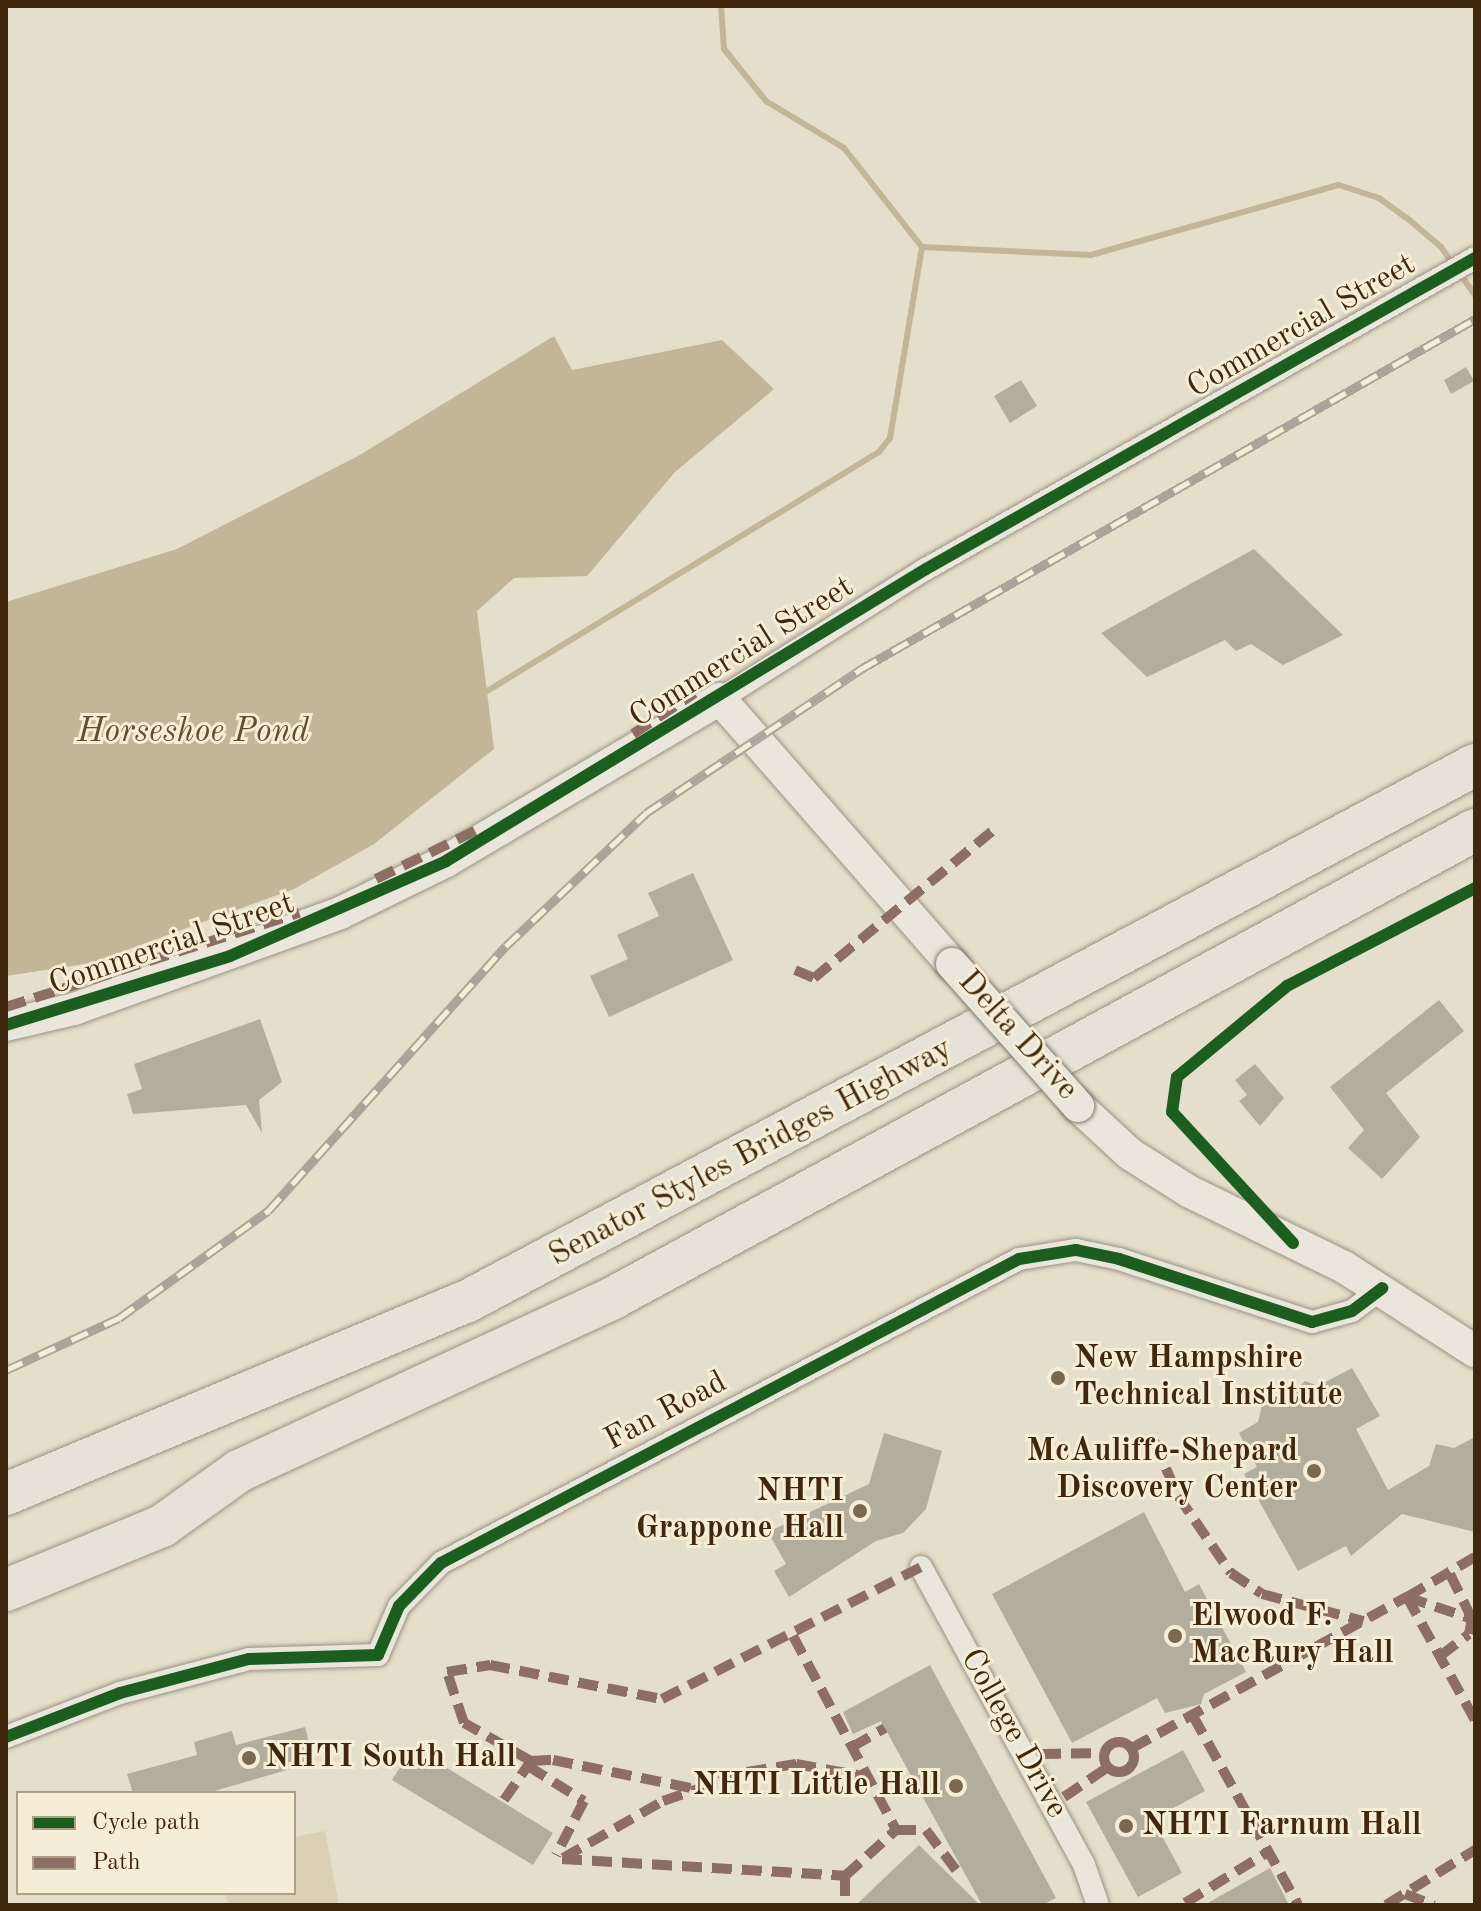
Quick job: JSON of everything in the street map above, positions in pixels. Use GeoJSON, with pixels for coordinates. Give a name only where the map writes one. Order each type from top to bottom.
{"type":"FeatureCollection","features":[{"type":"Feature","properties":{"kind":"highway","name":"Senator Styles Bridges Highway"},"geometry":{"type":"LineString","coordinates":[[18,1487],[480,1296],[1475,765]]}},
{"type":"Feature","properties":{"kind":"highway"},"geometry":{"type":"LineString","coordinates":[[6,1564],[239,1471],[613,1298],[1475,830]]}},
{"type":"Feature","properties":{"kind":"highway"},"geometry":{"type":"LineString","coordinates":[[6,1590],[162,1526],[239,1471]]}},
{"type":"Feature","properties":{"kind":"street","name":"Commercial Street"},"geometry":{"type":"LineString","coordinates":[[6,1025],[74,1009],[340,913],[446,861],[720,699],[926,569],[1474,259]]}},
{"type":"Feature","properties":{"kind":"street","name":"Delta Drive"},"geometry":{"type":"LineString","coordinates":[[720,699],[1078,1106],[1130,1154],[1190,1192],[1382,1288],[1475,1351]]}},
{"type":"Feature","properties":{"kind":"street","name":"Fan Road"},"geometry":{"type":"LineString","coordinates":[[6,1737],[120,1693],[249,1659],[378,1655],[399,1606],[441,1563],[1019,1259],[1076,1250],[1119,1259],[1312,1322],[1352,1311],[1382,1288]]}},
{"type":"Feature","properties":{"kind":"street","name":"College Drive"},"geometry":{"type":"LineString","coordinates":[[921,1567],[1084,1865],[1098,1905]]}},
{"type":"Feature","properties":{"kind":"shaded area"},"geometry":{"type":"Polygon","coordinates":[[[325,1831],[339,1905],[228,1905],[226,1895],[296,1895],[296,1837],[325,1831]]]}},
{"type":"Feature","properties":{"kind":"water","name":"Horseshoe Pond"},"geometry":{"type":"Polygon","coordinates":[[[554,336],[572,370],[722,340],[774,389],[675,472],[587,576],[514,578],[477,611],[494,749],[374,844],[294,889],[91,963],[6,976],[6,602],[177,549],[358,456],[554,336]]]}},
{"type":"Feature","properties":{"kind":"building"},"geometry":{"type":"Polygon","coordinates":[[[1466,367],[1474,381],[1451,394],[1444,380],[1466,367]]]}},
{"type":"Feature","properties":{"kind":"building"},"geometry":{"type":"Polygon","coordinates":[[[1021,380],[1037,406],[1010,423],[994,396],[1021,380]]]}},
{"type":"Feature","properties":{"kind":"building"},"geometry":{"type":"Polygon","coordinates":[[[1254,549],[1343,635],[1283,665],[1251,644],[1236,651],[1225,640],[1147,677],[1101,633],[1254,549]]]}},
{"type":"Feature","properties":{"kind":"building"},"geometry":{"type":"Polygon","coordinates":[[[693,873],[733,960],[609,1017],[590,976],[628,959],[617,935],[659,916],[648,893],[693,873]]]}},
{"type":"Feature","properties":{"kind":"building"},"geometry":{"type":"Polygon","coordinates":[[[1439,1000],[1464,1031],[1386,1093],[1420,1137],[1382,1179],[1348,1148],[1364,1130],[1330,1087],[1439,1000]]]}},
{"type":"Feature","properties":{"kind":"building"},"geometry":{"type":"Polygon","coordinates":[[[260,1019],[282,1082],[259,1100],[262,1133],[246,1105],[133,1114],[127,1094],[142,1089],[134,1064],[260,1019]]]}},
{"type":"Feature","properties":{"kind":"building"},"geometry":{"type":"Polygon","coordinates":[[[1255,1064],[1284,1098],[1260,1126],[1239,1101],[1247,1095],[1235,1080],[1255,1064]]]}},
{"type":"Feature","properties":{"kind":"building","name":"McAuliffe-Shepard Discovery Center"},"geometry":{"type":"Polygon","coordinates":[[[1352,1368],[1380,1416],[1356,1429],[1388,1490],[1429,1466],[1436,1444],[1454,1448],[1475,1437],[1475,1532],[1402,1514],[1351,1556],[1346,1546],[1298,1571],[1244,1474],[1257,1467],[1239,1433],[1258,1422],[1262,1405],[1282,1404],[1305,1381],[1318,1386],[1352,1368]]]}},
{"type":"Feature","properties":{"kind":"building","name":"NHTI Grappone Hall"},"geometry":{"type":"Polygon","coordinates":[[[884,1433],[942,1451],[926,1509],[903,1533],[876,1541],[789,1597],[774,1571],[786,1564],[768,1532],[869,1484],[884,1433]]]}},
{"type":"Feature","properties":{"kind":"building","name":"Elwood F. MacRury Hall"},"geometry":{"type":"Polygon","coordinates":[[[1144,1512],[1185,1592],[1199,1584],[1246,1672],[1204,1694],[1201,1704],[1165,1713],[1157,1698],[1072,1743],[992,1594],[1144,1512]]]}},
{"type":"Feature","properties":{"kind":"building","name":"NHTI Little Hall"},"geometry":{"type":"Polygon","coordinates":[[[930,1665],[1056,1898],[1042,1905],[982,1905],[881,1721],[853,1734],[843,1712],[930,1665]]]}},
{"type":"Feature","properties":{"kind":"building","name":"NHTI South Hall"},"geometry":{"type":"Polygon","coordinates":[[[305,1727],[314,1762],[214,1791],[132,1791],[127,1774],[197,1755],[194,1742],[232,1731],[236,1745],[305,1727]]]}},
{"type":"Feature","properties":{"kind":"building"},"geometry":{"type":"Polygon","coordinates":[[[413,1747],[553,1833],[533,1865],[392,1780],[413,1747]]]}},
{"type":"Feature","properties":{"kind":"building","name":"NHTI Farnum Hall"},"geometry":{"type":"Polygon","coordinates":[[[1183,1750],[1205,1791],[1153,1819],[1182,1873],[1138,1897],[1086,1802],[1183,1750]]]}},
{"type":"Feature","properties":{"kind":"building"},"geometry":{"type":"Polygon","coordinates":[[[919,1845],[980,1905],[856,1905],[919,1845]]]}},
{"type":"Feature","properties":{"kind":"building"},"geometry":{"type":"Polygon","coordinates":[[[1270,1868],[1289,1905],[1204,1905],[1270,1868]]]}},
{"type":"Feature","properties":{"kind":"waterway"},"geometry":{"type":"LineString","coordinates":[[721,6],[724,49],[766,101],[844,148],[922,247],[1091,255],[1339,185],[1379,198],[1407,218],[1441,247],[1475,295]]}},
{"type":"Feature","properties":{"kind":"waterway"},"geometry":{"type":"LineString","coordinates":[[484,693],[879,452],[890,438],[922,247]]}},
{"type":"Feature","properties":{"kind":"railway"},"geometry":{"type":"LineString","coordinates":[[6,1370],[119,1318],[268,1211],[506,946],[646,813],[861,669],[1475,319]]}},
{"type":"Feature","properties":{"kind":"marked path"},"geometry":{"type":"LineString","coordinates":[[633,734],[695,693]]}},
{"type":"Feature","properties":{"kind":"marked path"},"geometry":{"type":"LineString","coordinates":[[795,970],[814,978],[996,828]]}},
{"type":"Feature","properties":{"kind":"marked path"},"geometry":{"type":"LineString","coordinates":[[376,879],[477,830]]}},
{"type":"Feature","properties":{"kind":"marked path"},"geometry":{"type":"LineString","coordinates":[[6,1007],[299,913]]}},
{"type":"Feature","properties":{"kind":"marked path"},"geometry":{"type":"LineString","coordinates":[[1154,1441],[1178,1496],[1231,1573],[1262,1594],[1363,1621]]}},
{"type":"Feature","properties":{"kind":"marked path"},"geometry":{"type":"LineString","coordinates":[[1407,1597],[1475,1557]]}},
{"type":"Feature","properties":{"kind":"marked path"},"geometry":{"type":"LineString","coordinates":[[531,1761],[464,1723],[447,1672],[490,1665],[662,1699],[921,1567]]}},
{"type":"Feature","properties":{"kind":"marked path"},"geometry":{"type":"LineString","coordinates":[[1440,1656],[1469,1634],[1472,1619],[1449,1572]]}},
{"type":"Feature","properties":{"kind":"marked path"},"geometry":{"type":"LineString","coordinates":[[1407,1597],[1475,1620]]}},
{"type":"Feature","properties":{"kind":"marked path"},"geometry":{"type":"LineString","coordinates":[[1132,1748],[1407,1597],[1475,1720]]}},
{"type":"Feature","properties":{"kind":"marked path"},"geometry":{"type":"LineString","coordinates":[[793,1636],[896,1830],[926,1830],[956,1870]]}},
{"type":"Feature","properties":{"kind":"marked path"},"geometry":{"type":"LineString","coordinates":[[1193,1716],[1298,1905]]}},
{"type":"Feature","properties":{"kind":"marked path"},"geometry":{"type":"LineString","coordinates":[[852,1747],[885,1728]]}},
{"type":"Feature","properties":{"kind":"marked path"},"geometry":{"type":"LineString","coordinates":[[1119,1742],[1130,1746],[1134,1757],[1130,1768],[1119,1772],[1108,1768],[1104,1757],[1108,1746],[1119,1742]]}},
{"type":"Feature","properties":{"kind":"marked path"},"geometry":{"type":"LineString","coordinates":[[1041,1754],[1104,1753]]}},
{"type":"Feature","properties":{"kind":"marked path"},"geometry":{"type":"LineString","coordinates":[[504,1800],[531,1761],[553,1760],[695,1789]]}},
{"type":"Feature","properties":{"kind":"marked path"},"geometry":{"type":"LineString","coordinates":[[563,1858],[663,1801],[747,1772],[796,1764],[868,1777]]}},
{"type":"Feature","properties":{"kind":"marked path"},"geometry":{"type":"LineString","coordinates":[[528,1766],[584,1801],[556,1855]]}},
{"type":"Feature","properties":{"kind":"marked path"},"geometry":{"type":"LineString","coordinates":[[1064,1797],[1108,1767]]}},
{"type":"Feature","properties":{"kind":"marked path"},"geometry":{"type":"LineString","coordinates":[[562,1859],[845,1876],[896,1830]]}},
{"type":"Feature","properties":{"kind":"marked path"},"geometry":{"type":"LineString","coordinates":[[1386,1905],[1475,1850]]}},
{"type":"Feature","properties":{"kind":"marked path"},"geometry":{"type":"LineString","coordinates":[[1185,1903],[1268,1852]]}},
{"type":"Feature","properties":{"kind":"marked path"},"geometry":{"type":"LineString","coordinates":[[845,1876],[845,1905]]}},
{"type":"Feature","properties":{"kind":"marked path"},"geometry":{"type":"LineString","coordinates":[[1405,1894],[1434,1905]]}},
{"type":"Feature","properties":{"kind":"cycle path"},"geometry":{"type":"LineString","coordinates":[[6,1025],[230,956],[446,861],[926,569],[1475,258]]}},
{"type":"Feature","properties":{"kind":"cycle path"},"geometry":{"type":"LineString","coordinates":[[1293,1243],[1172,1112],[1177,1077],[1287,986],[1475,888]]}},
{"type":"Feature","properties":{"kind":"cycle path"},"geometry":{"type":"LineString","coordinates":[[6,1737],[120,1693],[249,1659],[378,1655],[399,1606],[441,1563],[1019,1259],[1076,1250],[1119,1259],[1312,1322],[1352,1311],[1382,1288]]}},
{"type":"Feature","properties":{"kind":"place","name":"New Hampshire Technical Institute"},"geometry":{"type":"Point","coordinates":[1058,1378]}},
{"type":"Feature","properties":{"kind":"place","name":"McAuliffe-Shepard Discovery Center"},"geometry":{"type":"Point","coordinates":[1314,1471]}},
{"type":"Feature","properties":{"kind":"place","name":"NHTI Grappone Hall"},"geometry":{"type":"Point","coordinates":[860,1511]}},
{"type":"Feature","properties":{"kind":"place","name":"Elwood F. MacRury Hall"},"geometry":{"type":"Point","coordinates":[1175,1636]}},
{"type":"Feature","properties":{"kind":"place","name":"NHTI South Hall"},"geometry":{"type":"Point","coordinates":[249,1758]}},
{"type":"Feature","properties":{"kind":"place","name":"NHTI Little Hall"},"geometry":{"type":"Point","coordinates":[956,1786]}},
{"type":"Feature","properties":{"kind":"place","name":"NHTI Farnum Hall"},"geometry":{"type":"Point","coordinates":[1126,1826]}}]}
